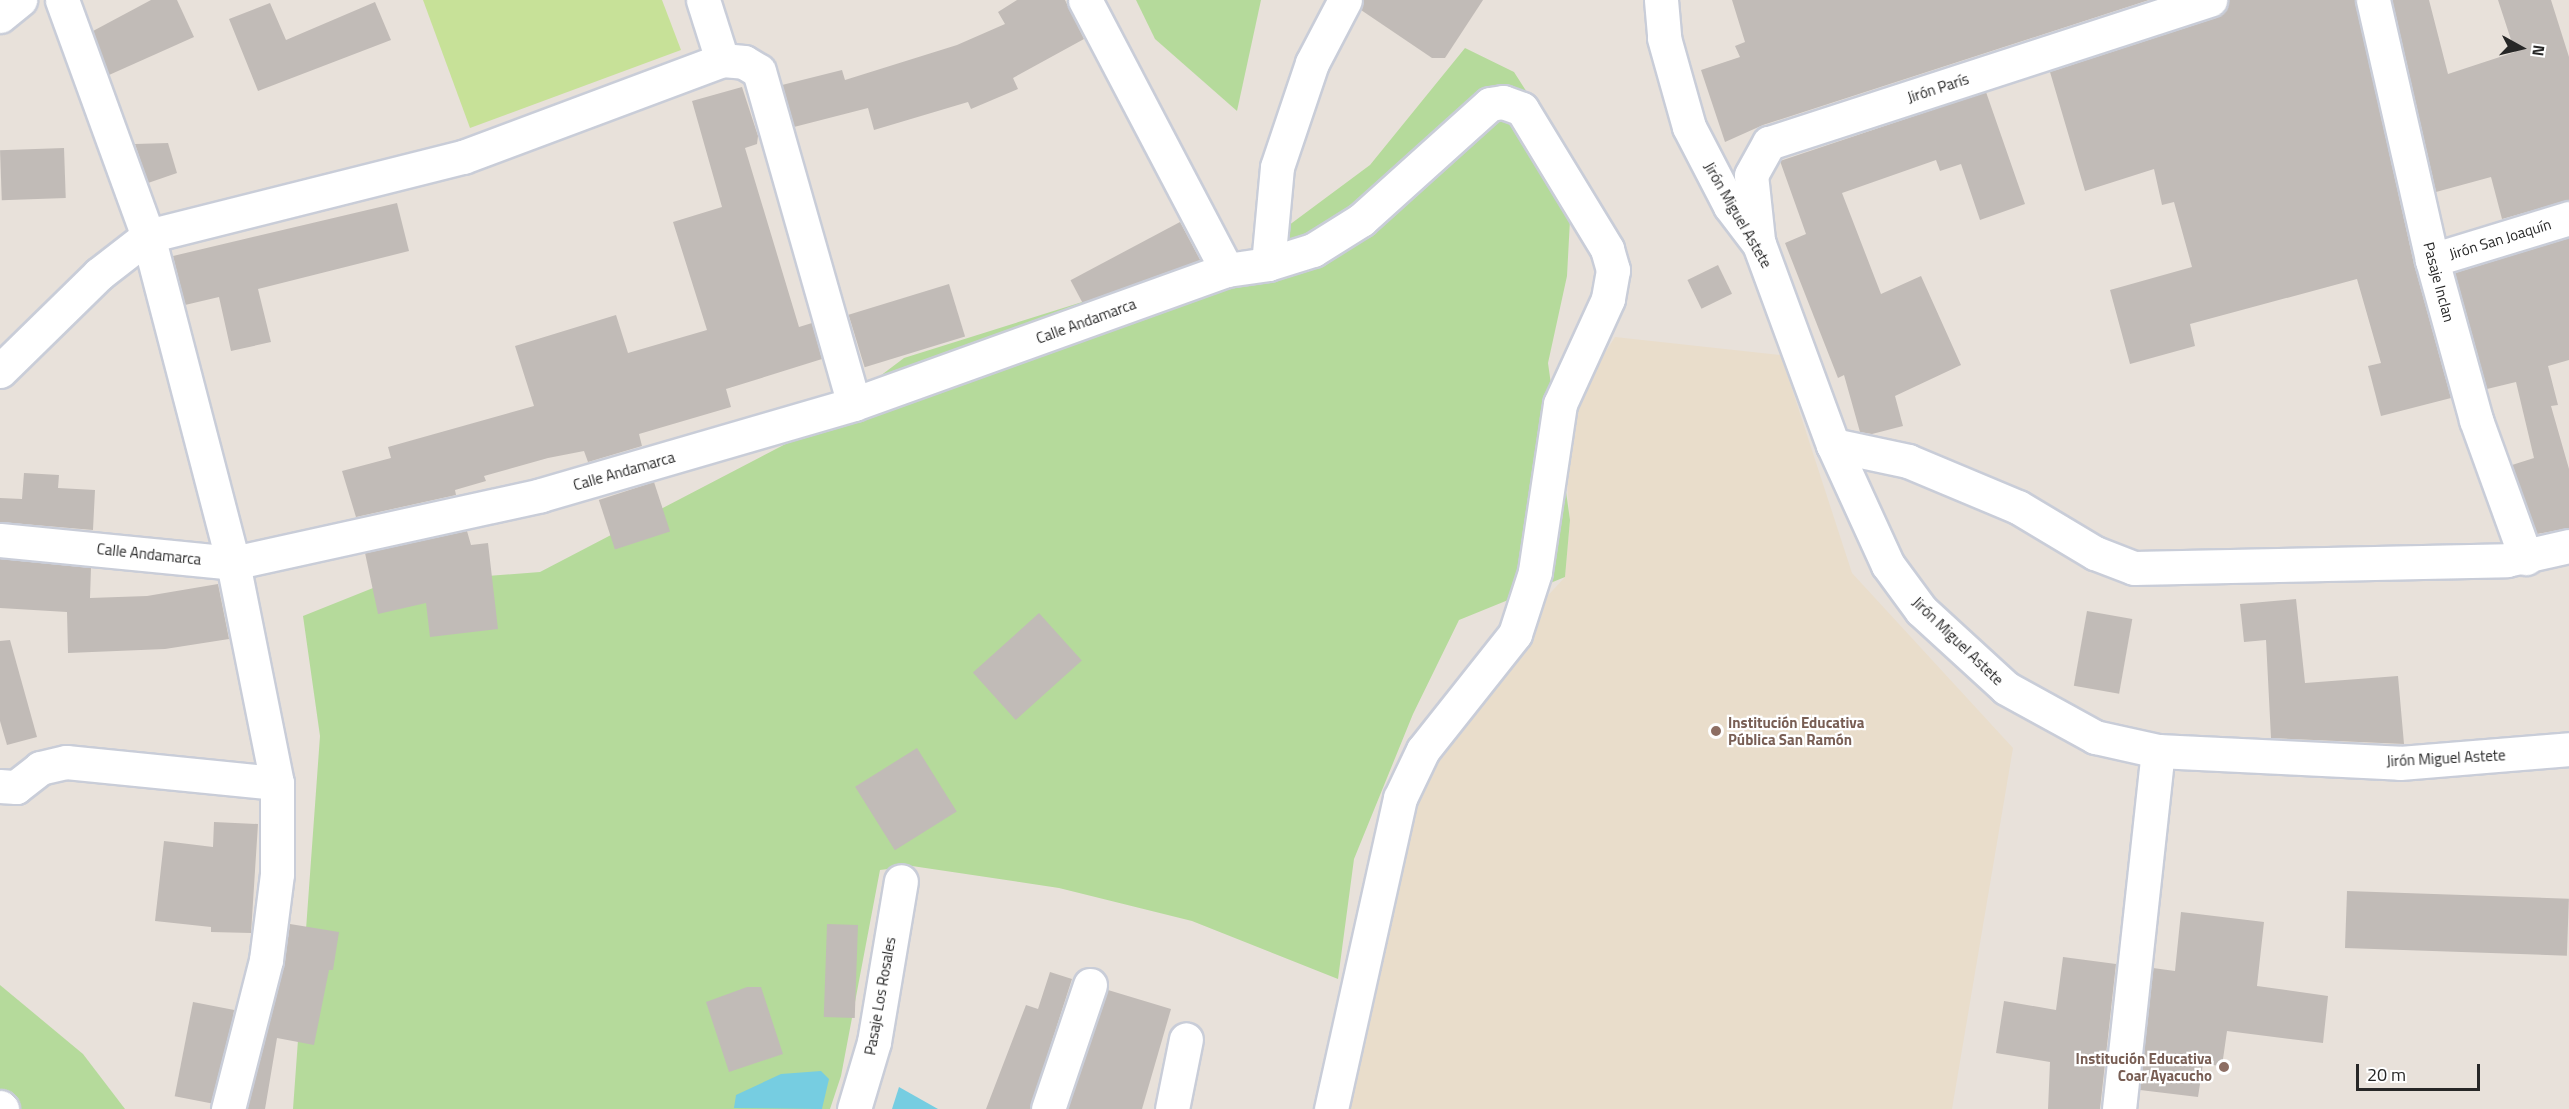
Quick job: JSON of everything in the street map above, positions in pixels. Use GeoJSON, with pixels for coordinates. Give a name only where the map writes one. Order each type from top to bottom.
{"type":"FeatureCollection","features":[{"type":"Feature","properties":{"kind":"street"},"geometry":{"type":"LineString","coordinates":[[0,16],[20,0]]}},
{"type":"Feature","properties":{"kind":"street"},"geometry":{"type":"LineString","coordinates":[[62,0],[148,236],[233,563],[277,783],[277,873],[266,960],[228,1109]]}},
{"type":"Feature","properties":{"kind":"street"},"geometry":{"type":"LineString","coordinates":[[703,0],[722,60]]}},
{"type":"Feature","properties":{"kind":"street"},"geometry":{"type":"LineString","coordinates":[[1085,0],[1227,270],[1268,264],[1313,250],[1360,220],[1490,104],[1503,102],[1522,109],[1607,249],[1613,270],[1608,299],[1560,404],[1535,572],[1515,633],[1423,750],[1401,798],[1331,1109]]}},
{"type":"Feature","properties":{"kind":"street"},"geometry":{"type":"LineString","coordinates":[[1268,264],[1276,167],[1312,63],[1345,0]]}},
{"type":"Feature","properties":{"kind":"street","name":"Jirón Miguel Astete"},"geometry":{"type":"LineString","coordinates":[[1661,0],[1664,38],[1689,127],[1730,206],[1759,244],[1833,445],[1888,564],[1921,610],[2006,688],[2095,737],[2158,751],[2400,763],[2569,749]]}},
{"type":"Feature","properties":{"kind":"street","name":"Jirón París"},"geometry":{"type":"LineString","coordinates":[[1759,244],[1750,175],[1769,143],[2210,0]]}},
{"type":"Feature","properties":{"kind":"street","name":"Pasaje Inclan"},"geometry":{"type":"LineString","coordinates":[[2373,0],[2432,260],[2476,420],[2526,558]]}},
{"type":"Feature","properties":{"kind":"street"},"geometry":{"type":"LineString","coordinates":[[0,371],[99,274],[148,236],[463,157],[722,60],[744,62],[759,71],[854,404]]}},
{"type":"Feature","properties":{"kind":"street","name":"Jirón San Joaquín"},"geometry":{"type":"LineString","coordinates":[[2432,260],[2569,218]]}},
{"type":"Feature","properties":{"kind":"street","name":"Calle Andamarca"},"geometry":{"type":"LineString","coordinates":[[0,540],[233,563],[541,495],[854,404],[1227,270]]}},
{"type":"Feature","properties":{"kind":"street"},"geometry":{"type":"LineString","coordinates":[[1833,445],[1908,461],[2018,507],[2095,553],[2134,568],[2526,558],[2569,546]]}},
{"type":"Feature","properties":{"kind":"street"},"geometry":{"type":"LineString","coordinates":[[2119,1109],[2158,751]]}},
{"type":"Feature","properties":{"kind":"street"},"geometry":{"type":"LineString","coordinates":[[0,786],[16,787],[40,768],[66,762],[277,783]]}},
{"type":"Feature","properties":{"kind":"street","name":"Pasaje Los Rosales"},"geometry":{"type":"LineString","coordinates":[[854,1109],[874,1042],[901,881]]}},
{"type":"Feature","properties":{"kind":"street"},"geometry":{"type":"LineString","coordinates":[[1048,1109],[1090,985]]}},
{"type":"Feature","properties":{"kind":"street"},"geometry":{"type":"LineString","coordinates":[[1172,1109],[1186,1039]]}},
{"type":"Feature","properties":{"kind":"shaded area","name":"Institución Educativa Pública San Ramón"},"geometry":{"type":"Polygon","coordinates":[[[1615,337],[1781,355],[1852,573],[2013,748],[1952,1109],[1335,1109],[1439,714],[1565,577],[1570,520],[1562,421],[1615,337]]]}},
{"type":"Feature","properties":{"kind":"green space"},"geometry":{"type":"Polygon","coordinates":[[[423,0],[662,0],[681,50],[470,128],[423,0]]]}},
{"type":"Feature","properties":{"kind":"green space"},"geometry":{"type":"Polygon","coordinates":[[[1136,0],[1261,0],[1237,111],[1155,39],[1136,0]]]}},
{"type":"Feature","properties":{"kind":"green space"},"geometry":{"type":"Polygon","coordinates":[[[1465,48],[1514,72],[1573,164],[1567,276],[1548,363],[1570,520],[1565,577],[1459,620],[1413,714],[1354,859],[1338,979],[1192,921],[1059,888],[912,866],[880,870],[841,1076],[830,1109],[293,1109],[320,736],[303,616],[383,584],[540,572],[799,437],[904,358],[1261,246],[1370,165],[1465,48]]]}},
{"type":"Feature","properties":{"kind":"green space"},"geometry":{"type":"Polygon","coordinates":[[[0,985],[83,1054],[125,1109],[0,1109],[0,985]]]}},
{"type":"Feature","properties":{"kind":"water"},"geometry":{"type":"Polygon","coordinates":[[[821,1071],[829,1079],[822,1109],[734,1108],[736,1095],[781,1074],[821,1071]]]}},
{"type":"Feature","properties":{"kind":"water"},"geometry":{"type":"Polygon","coordinates":[[[899,1087],[938,1109],[892,1109],[899,1087]]]}},
{"type":"Feature","properties":{"kind":"building"},"geometry":{"type":"Polygon","coordinates":[[[151,0],[177,0],[194,37],[109,75],[93,31],[151,0]]]}},
{"type":"Feature","properties":{"kind":"building"},"geometry":{"type":"Polygon","coordinates":[[[1017,0],[1065,0],[1084,39],[1013,78],[1018,89],[971,109],[968,102],[874,130],[868,108],[794,127],[782,85],[842,70],[845,80],[957,45],[1005,24],[998,12],[1017,0]]]}},
{"type":"Feature","properties":{"kind":"building"},"geometry":{"type":"Polygon","coordinates":[[[1364,0],[1483,0],[1445,58],[1432,58],[1361,10],[1364,0]]]}},
{"type":"Feature","properties":{"kind":"building"},"geometry":{"type":"Polygon","coordinates":[[[1732,0],[2149,0],[1763,125],[1725,142],[1701,70],[1740,57],[1735,46],[1745,42],[1732,0]]]}},
{"type":"Feature","properties":{"kind":"building"},"geometry":{"type":"Polygon","coordinates":[[[2228,0],[2355,0],[2414,264],[2451,398],[2381,416],[2368,366],[2381,363],[2357,279],[2190,324],[2195,346],[2130,364],[2110,290],[2192,267],[2174,202],[2162,205],[2154,169],[2085,191],[2050,72],[2216,18],[2224,12],[2228,0]]]}},
{"type":"Feature","properties":{"kind":"building"},"geometry":{"type":"Polygon","coordinates":[[[2392,0],[2429,0],[2448,74],[2515,52],[2498,0],[2551,0],[2569,57],[2569,200],[2502,219],[2491,177],[2436,192],[2392,0]]]}},
{"type":"Feature","properties":{"kind":"building"},"geometry":{"type":"Polygon","coordinates":[[[375,2],[391,40],[258,91],[229,19],[270,3],[286,40],[375,2]]]}},
{"type":"Feature","properties":{"kind":"building"},"geometry":{"type":"Polygon","coordinates":[[[742,87],[758,136],[757,144],[745,148],[799,327],[812,323],[822,359],[726,389],[731,407],[639,434],[642,446],[588,462],[584,451],[548,458],[484,476],[486,481],[455,490],[456,495],[356,517],[342,471],[391,458],[388,447],[534,406],[515,346],[616,315],[628,353],[707,330],[673,222],[722,207],[692,101],[742,87]]]}},
{"type":"Feature","properties":{"kind":"building"},"geometry":{"type":"Polygon","coordinates":[[[1986,92],[2025,204],[1980,220],[1961,164],[1940,171],[1936,160],[1842,193],[1881,294],[1921,276],[1961,365],[1895,396],[1903,426],[1872,434],[1860,432],[1844,375],[1838,378],[1785,243],[1806,234],[1780,161],[1986,92]]]}},
{"type":"Feature","properties":{"kind":"building"},"geometry":{"type":"Polygon","coordinates":[[[168,143],[177,173],[148,183],[135,144],[168,143]]]}},
{"type":"Feature","properties":{"kind":"building"},"geometry":{"type":"Polygon","coordinates":[[[64,148],[66,198],[2,200],[0,150],[64,148]]]}},
{"type":"Feature","properties":{"kind":"building"},"geometry":{"type":"Polygon","coordinates":[[[397,203],[409,251],[258,289],[271,342],[231,351],[219,297],[185,305],[173,256],[397,203]]]}},
{"type":"Feature","properties":{"kind":"building"},"geometry":{"type":"Polygon","coordinates":[[[1180,222],[1200,260],[1091,318],[1071,280],[1180,222]]]}},
{"type":"Feature","properties":{"kind":"building"},"geometry":{"type":"Polygon","coordinates":[[[2569,238],[2569,360],[2548,366],[2558,405],[2551,406],[2569,469],[2569,528],[2537,534],[2512,465],[2534,458],[2516,382],[2487,389],[2455,273],[2569,238]]]}},
{"type":"Feature","properties":{"kind":"building"},"geometry":{"type":"Polygon","coordinates":[[[1718,265],[1732,294],[1701,309],[1687,280],[1718,265]]]}},
{"type":"Feature","properties":{"kind":"building"},"geometry":{"type":"Polygon","coordinates":[[[949,284],[965,337],[865,367],[849,315],[949,284]]]}},
{"type":"Feature","properties":{"kind":"building"},"geometry":{"type":"Polygon","coordinates":[[[24,473],[59,475],[58,488],[95,490],[93,530],[0,522],[0,498],[22,499],[24,473]]]}},
{"type":"Feature","properties":{"kind":"building"},"geometry":{"type":"Polygon","coordinates":[[[654,482],[670,531],[615,549],[599,500],[654,482]]]}},
{"type":"Feature","properties":{"kind":"building"},"geometry":{"type":"Polygon","coordinates":[[[467,531],[471,545],[488,543],[498,629],[430,637],[426,603],[378,614],[365,553],[467,531]]]}},
{"type":"Feature","properties":{"kind":"building"},"geometry":{"type":"Polygon","coordinates":[[[0,559],[91,568],[90,598],[147,596],[218,584],[229,639],[165,649],[68,653],[67,612],[0,608],[0,559]]]}},
{"type":"Feature","properties":{"kind":"building"},"geometry":{"type":"Polygon","coordinates":[[[2296,599],[2305,683],[2398,676],[2404,744],[2271,738],[2266,640],[2244,642],[2240,604],[2296,599]]]}},
{"type":"Feature","properties":{"kind":"building"},"geometry":{"type":"Polygon","coordinates":[[[2087,611],[2132,619],[2119,694],[2074,686],[2087,611]]]}},
{"type":"Feature","properties":{"kind":"building"},"geometry":{"type":"Polygon","coordinates":[[[1039,613],[1082,661],[1016,720],[973,673],[1039,613]]]}},
{"type":"Feature","properties":{"kind":"building"},"geometry":{"type":"Polygon","coordinates":[[[10,640],[37,737],[7,745],[0,721],[0,641],[10,640]]]}},
{"type":"Feature","properties":{"kind":"building"},"geometry":{"type":"Polygon","coordinates":[[[917,748],[957,812],[895,850],[855,787],[917,748]]]}},
{"type":"Feature","properties":{"kind":"building"},"geometry":{"type":"Polygon","coordinates":[[[214,822],[258,824],[251,933],[211,932],[211,927],[155,921],[164,841],[213,847],[214,822]]]}},
{"type":"Feature","properties":{"kind":"building"},"geometry":{"type":"Polygon","coordinates":[[[2347,891],[2569,899],[2567,956],[2345,948],[2347,891]]]}},
{"type":"Feature","properties":{"kind":"building"},"geometry":{"type":"Polygon","coordinates":[[[2181,912],[2264,922],[2257,986],[2328,996],[2323,1043],[2227,1031],[2222,1066],[2203,1064],[2198,1097],[2140,1090],[2153,968],[2175,971],[2181,912]]]}},
{"type":"Feature","properties":{"kind":"building"},"geometry":{"type":"Polygon","coordinates":[[[290,924],[339,932],[333,970],[329,970],[314,1045],[277,1038],[265,1109],[247,1109],[284,965],[290,924]]]}},
{"type":"Feature","properties":{"kind":"building"},"geometry":{"type":"Polygon","coordinates":[[[827,924],[858,925],[855,1018],[824,1017],[827,924]]]}},
{"type":"Feature","properties":{"kind":"building"},"geometry":{"type":"Polygon","coordinates":[[[2063,957],[2116,964],[2100,1109],[2048,1109],[2050,1062],[1996,1053],[2004,1001],[2056,1010],[2063,957]]]}},
{"type":"Feature","properties":{"kind":"building"},"geometry":{"type":"Polygon","coordinates":[[[1050,972],[1072,979],[1030,1109],[986,1109],[1026,1005],[1038,1009],[1050,972]]]}},
{"type":"Feature","properties":{"kind":"building"},"geometry":{"type":"Polygon","coordinates":[[[747,987],[761,987],[783,1054],[729,1072],[706,1002],[747,987]]]}},
{"type":"Feature","properties":{"kind":"building"},"geometry":{"type":"Polygon","coordinates":[[[1108,990],[1171,1009],[1142,1109],[1068,1109],[1108,990]]]}},
{"type":"Feature","properties":{"kind":"building"},"geometry":{"type":"Polygon","coordinates":[[[193,1002],[234,1010],[216,1104],[175,1096],[193,1002]]]}},
{"type":"Feature","properties":{"kind":"place","name":"Institución Educativa Pública San Ramón"},"geometry":{"type":"Point","coordinates":[1716,731]}},
{"type":"Feature","properties":{"kind":"place","name":"Institución Educativa Coar Ayacucho"},"geometry":{"type":"Point","coordinates":[2224,1067]}}]}
